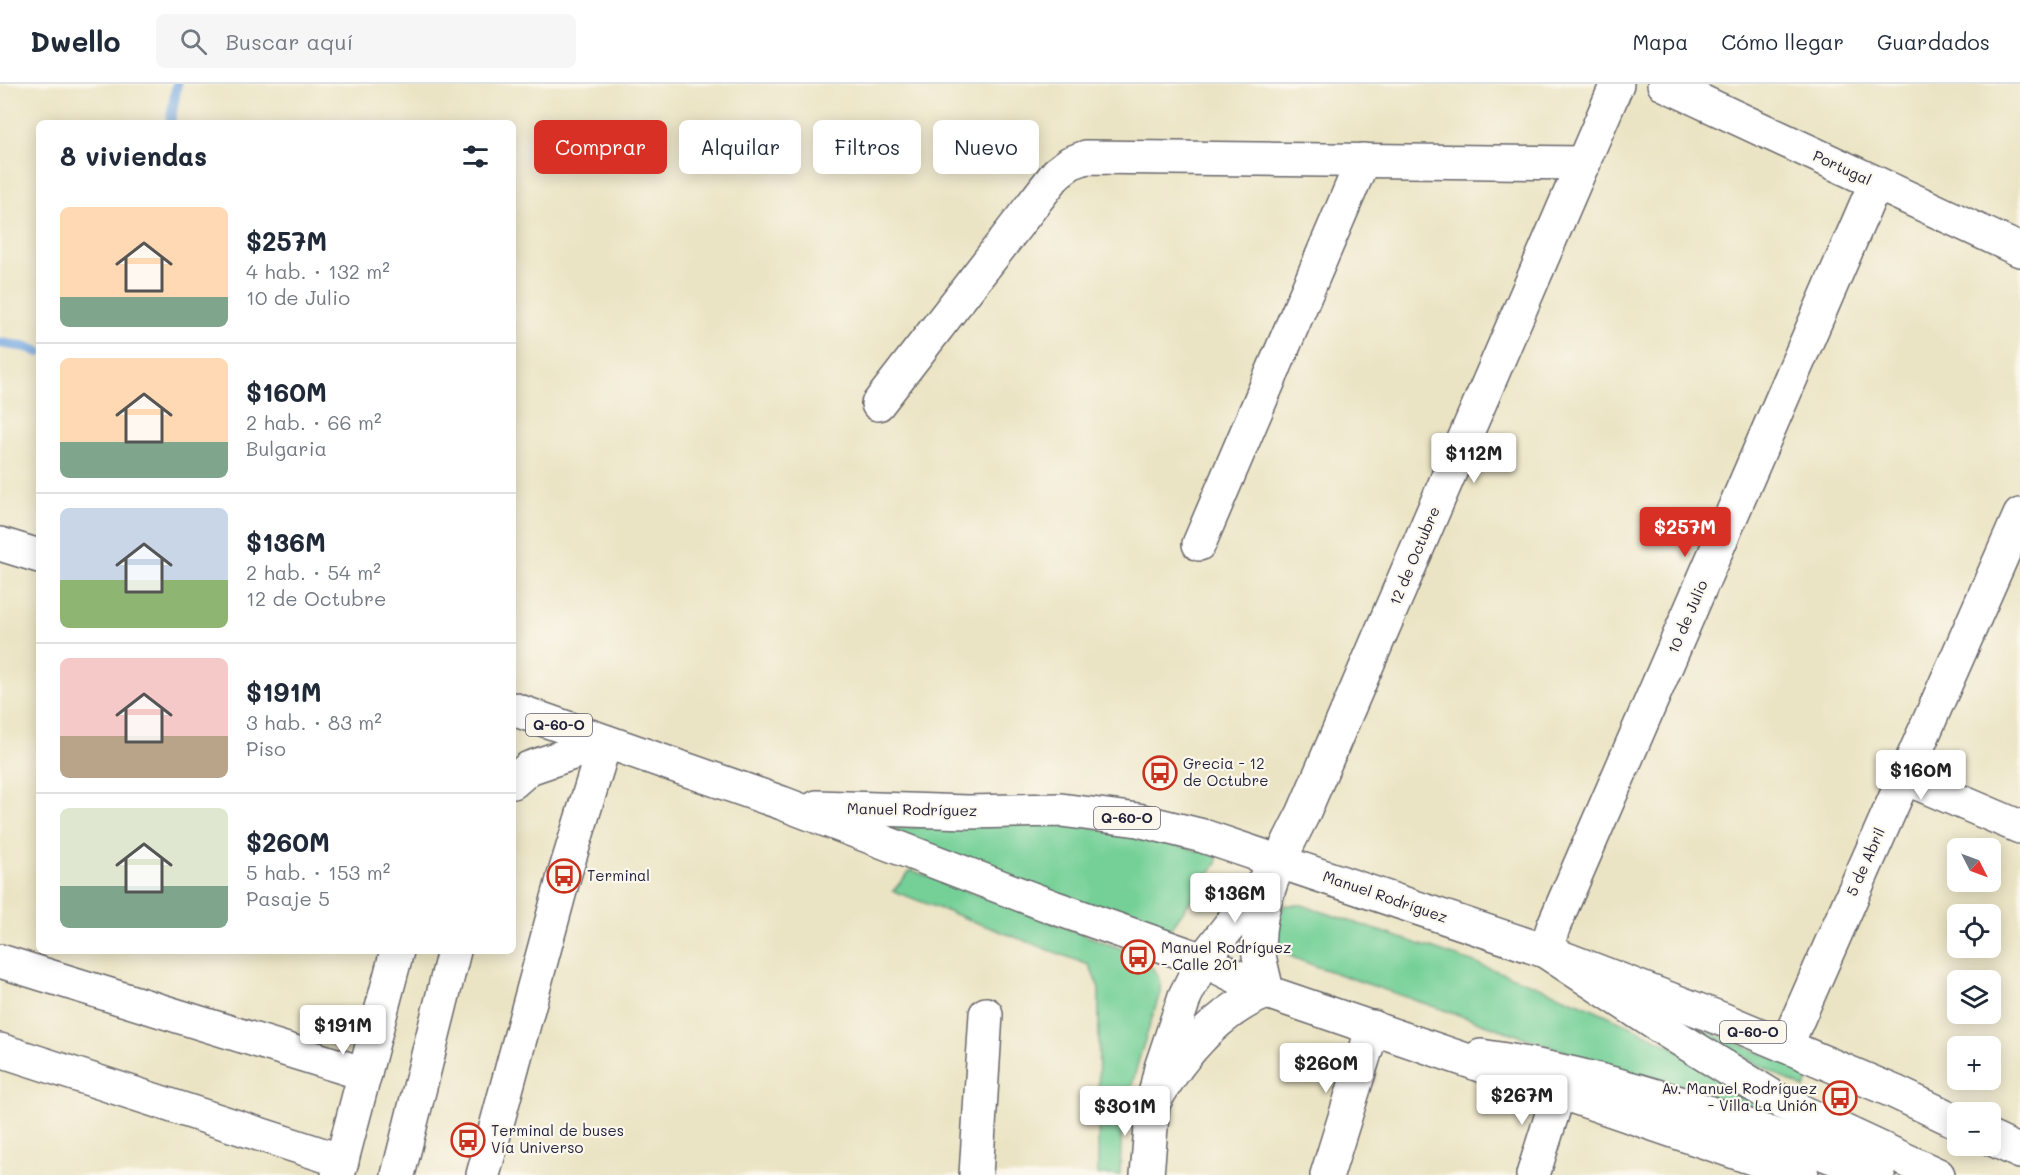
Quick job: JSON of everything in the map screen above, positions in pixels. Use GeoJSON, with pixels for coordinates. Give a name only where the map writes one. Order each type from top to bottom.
{"type":"FeatureCollection","features":[{"type":"Feature","properties":{"kind":"street","name":"12 de Octubre"},"geometry":{"type":"LineString","coordinates":[[1153,1103],[1169,1076],[1211,1028],[1232,1011],[1254,997],[1267,992],[1259,955],[1259,931],[1264,907],[1280,861],[1313,792],[1617,84]]}},
{"type":"Feature","properties":{"kind":"street","name":"Portugal"},"geometry":{"type":"LineString","coordinates":[[1664,84],[2020,250]]}},
{"type":"Feature","properties":{"kind":"street"},"geometry":{"type":"LineString","coordinates":[[878,404],[1057,173],[1070,163],[1086,157],[1584,163]]}},
{"type":"Feature","properties":{"kind":"street"},"geometry":{"type":"LineString","coordinates":[[1199,544],[1363,160]]}},
{"type":"Feature","properties":{"kind":"street","name":"10 de Julio"},"geometry":{"type":"LineString","coordinates":[[1545,951],[1554,925],[1875,184]]}},
{"type":"Feature","properties":{"kind":"street","name":"5 de Abril"},"geometry":{"type":"LineString","coordinates":[[1786,1046],[1903,777],[2017,531]]}},
{"type":"Feature","properties":{"kind":"street"},"geometry":{"type":"LineString","coordinates":[[0,544],[36,555]]}},
{"type":"Feature","properties":{"kind":"street","name":"Manuel Rodríguez"},"geometry":{"type":"LineString","coordinates":[[516,710],[782,803],[1053,907],[1203,960],[1267,992],[1802,1175]]}},
{"type":"Feature","properties":{"kind":"street"},"geometry":{"type":"LineString","coordinates":[[516,779],[529,768],[605,742]]}},
{"type":"Feature","properties":{"kind":"street"},"geometry":{"type":"LineString","coordinates":[[483,1175],[564,876],[605,742]]}},
{"type":"Feature","properties":{"kind":"street"},"geometry":{"type":"LineString","coordinates":[[1903,777],[2020,827]]}},
{"type":"Feature","properties":{"kind":"street","name":"Manuel Rodríguez"},"geometry":{"type":"LineString","coordinates":[[782,803],[854,809],[968,812],[1061,810],[1104,814],[1183,830],[1545,951],[1786,1046],[1947,1117]]}},
{"type":"Feature","properties":{"kind":"street","name":"12 de Octubre"},"geometry":{"type":"LineString","coordinates":[[1147,1175],[1153,1103],[1171,1033],[1185,996],[1203,960],[1280,861]]}},
{"type":"Feature","properties":{"kind":"street"},"geometry":{"type":"LineString","coordinates":[[1545,951],[1665,1030],[1783,1103],[1938,1175]]}},
{"type":"Feature","properties":{"kind":"street"},"geometry":{"type":"LineString","coordinates":[[0,1050],[340,1168],[396,954]]}},
{"type":"Feature","properties":{"kind":"street"},"geometry":{"type":"LineString","coordinates":[[398,1175],[453,954]]}},
{"type":"Feature","properties":{"kind":"street"},"geometry":{"type":"LineString","coordinates":[[0,961],[364,1074]]}},
{"type":"Feature","properties":{"kind":"street"},"geometry":{"type":"LineString","coordinates":[[976,1175],[986,1014]]}},
{"type":"Feature","properties":{"kind":"street"},"geometry":{"type":"LineString","coordinates":[[1327,1175],[1373,1027]]}},
{"type":"Feature","properties":{"kind":"street"},"geometry":{"type":"LineString","coordinates":[[1437,1049],[1555,1069],[1639,1090],[1878,1175]]}},
{"type":"Feature","properties":{"kind":"street"},"geometry":{"type":"LineString","coordinates":[[1533,1175],[1560,1092]]}},
{"type":"Feature","properties":{"kind":"street"},"geometry":{"type":"LineString","coordinates":[[2001,1143],[2020,1152]]}},
{"type":"Feature","properties":{"kind":"green space"},"geometry":{"type":"Polygon","coordinates":[[[986,821],[1088,827],[1125,833],[1212,854],[1217,858],[1217,863],[1164,938],[888,829],[986,821]]]}},
{"type":"Feature","properties":{"kind":"green space"},"geometry":{"type":"Polygon","coordinates":[[[911,870],[1133,953],[1154,969],[1159,979],[1160,993],[1122,1121],[1120,1175],[1098,1175],[1099,988],[1089,965],[893,891],[911,870]]]}},
{"type":"Feature","properties":{"kind":"green space"},"geometry":{"type":"Polygon","coordinates":[[[1286,905],[1302,905],[1408,940],[1514,977],[1584,1005],[1698,1060],[1886,1161],[1294,958],[1281,949],[1278,943],[1279,910],[1286,905]]]}},
{"type":"Feature","properties":{"kind":"green space"},"geometry":{"type":"Polygon","coordinates":[[[1682,1021],[1810,1073],[1805,1089],[1681,1024],[1682,1021]]]}},
{"type":"Feature","properties":{"kind":"waterway"},"geometry":{"type":"LineString","coordinates":[[171,120],[177,84]]}},
{"type":"Feature","properties":{"kind":"waterway"},"geometry":{"type":"LineString","coordinates":[[0,343],[36,351]]}},
{"type":"Feature","properties":{"kind":"place","name":"Grecia - 12 de Octubre"},"geometry":{"type":"Point","coordinates":[1160,773]}},
{"type":"Feature","properties":{"kind":"place","name":"Terminal"},"geometry":{"type":"Point","coordinates":[564,876]}},
{"type":"Feature","properties":{"kind":"place","name":"Manuel Rodríguez - Calle 201"},"geometry":{"type":"Point","coordinates":[1138,957]}},
{"type":"Feature","properties":{"kind":"place","name":"Av. Manuel Rodríguez - Villa La Unión"},"geometry":{"type":"Point","coordinates":[1840,1098]}},
{"type":"Feature","properties":{"kind":"place","name":"Terminal de buses Vía Universo"},"geometry":{"type":"Point","coordinates":[468,1140]}}]}
